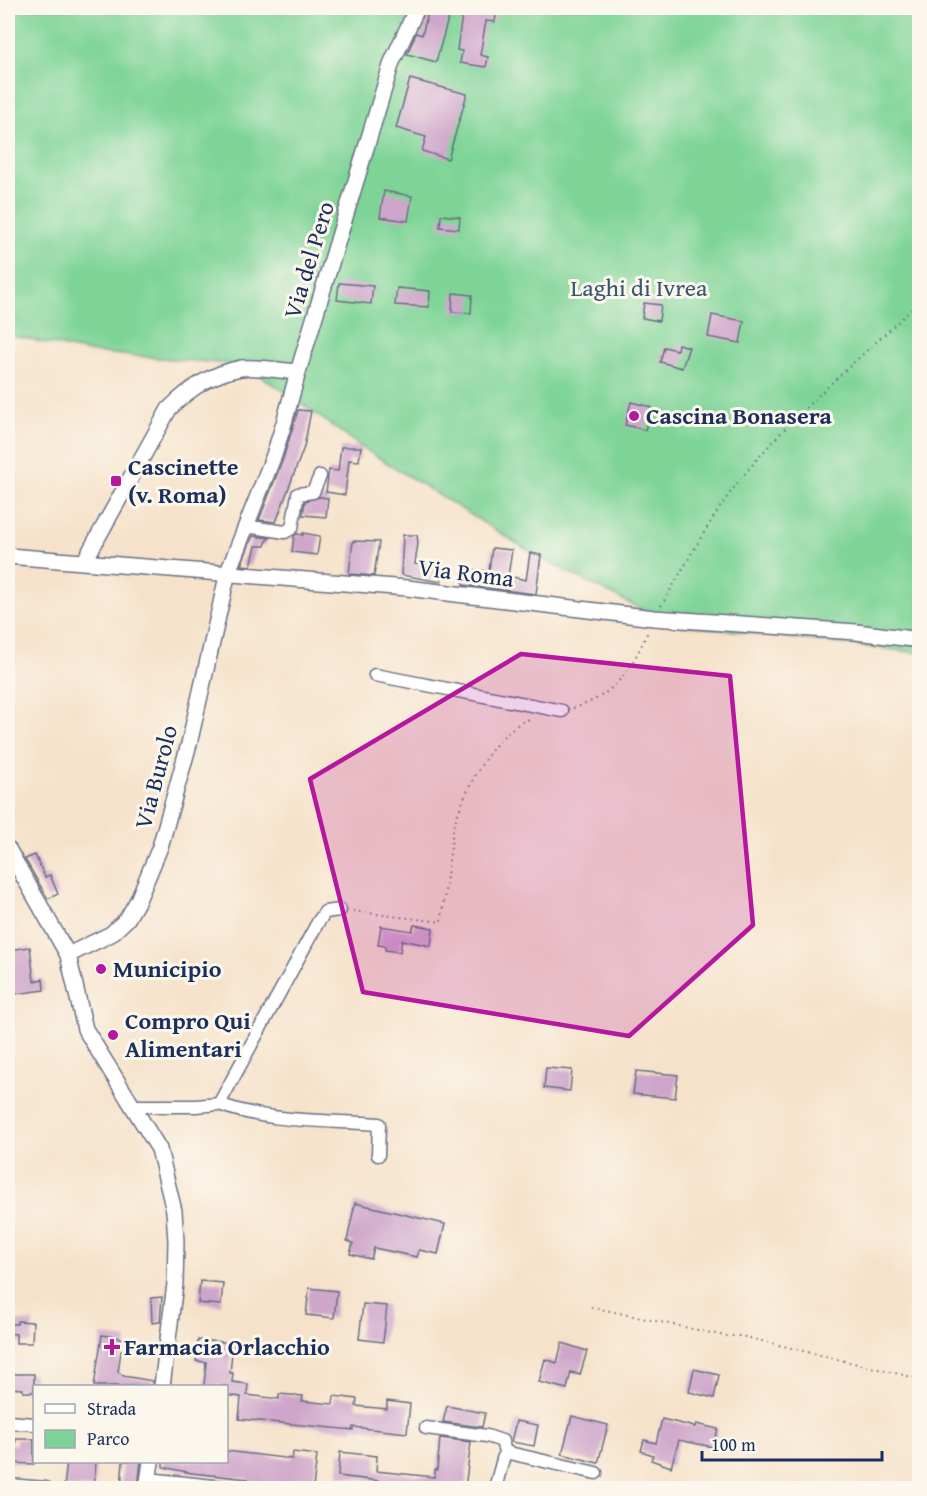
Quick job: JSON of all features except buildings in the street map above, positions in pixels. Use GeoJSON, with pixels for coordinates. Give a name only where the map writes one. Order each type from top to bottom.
{"type":"FeatureCollection","features":[{"type":"Feature","properties":{"kind":"street","name":"Via del Pero"},"geometry":{"type":"LineString","coordinates":[[228,572],[274,455],[392,62],[417,8]]}},
{"type":"Feature","properties":{"kind":"street"},"geometry":{"type":"LineString","coordinates":[[84,562],[169,409],[188,390],[215,376],[243,368],[298,372]]}},
{"type":"Feature","properties":{"kind":"street"},"geometry":{"type":"LineString","coordinates":[[245,526],[285,532],[292,528],[298,494],[313,492],[320,476]]}},
{"type":"Feature","properties":{"kind":"street","name":"Via Roma"},"geometry":{"type":"LineString","coordinates":[[8,556],[407,588],[654,618],[856,632],[920,640]]}},
{"type":"Feature","properties":{"kind":"street","name":"Via Burolo"},"geometry":{"type":"LineString","coordinates":[[68,955],[111,934],[127,919],[147,879],[172,808],[228,572]]}},
{"type":"Feature","properties":{"kind":"street"},"geometry":{"type":"LineString","coordinates":[[375,675],[562,711]]}},
{"type":"Feature","properties":{"kind":"street"},"geometry":{"type":"LineString","coordinates":[[8,849],[68,955],[85,1029],[159,1149],[174,1211],[176,1284],[162,1385]]}},
{"type":"Feature","properties":{"kind":"street"},"geometry":{"type":"LineString","coordinates":[[219,1104],[318,922],[325,912],[340,910]]}},
{"type":"Feature","properties":{"kind":"street"},"geometry":{"type":"LineString","coordinates":[[133,1106],[219,1104],[232,1109],[261,1114],[379,1124],[378,1155]]}},
{"type":"Feature","properties":{"kind":"street"},"geometry":{"type":"LineString","coordinates":[[8,1422],[33,1424]]}},
{"type":"Feature","properties":{"kind":"street"},"geometry":{"type":"LineString","coordinates":[[426,1428],[487,1436],[502,1441],[505,1452],[495,1488]]}},
{"type":"Feature","properties":{"kind":"street"},"geometry":{"type":"LineString","coordinates":[[505,1452],[597,1473]]}},
{"type":"Feature","properties":{"kind":"street"},"geometry":{"type":"LineString","coordinates":[[151,1463],[148,1484],[232,1488]]}},
{"type":"Feature","properties":{"kind":"street"},"geometry":{"type":"LineString","coordinates":[[8,1485],[46,1488]]}},
{"type":"Feature","properties":{"kind":"path"},"geometry":{"type":"LineString","coordinates":[[562,711],[585,705],[615,686],[629,670],[654,618],[722,505],[752,465],[783,431],[920,301]]}},
{"type":"Feature","properties":{"kind":"path"},"geometry":{"type":"LineString","coordinates":[[340,910],[441,922],[454,823],[469,788],[489,753],[505,734],[525,720],[535,718]]}},
{"type":"Feature","properties":{"kind":"path"},"geometry":{"type":"LineString","coordinates":[[591,1307],[725,1336],[741,1336],[920,1379]]}},
{"type":"Feature","properties":{"kind":"highlighted area"},"geometry":{"type":"Polygon","coordinates":[[[521,654],[730,676],[753,925],[629,1036],[363,992],[310,779],[521,654]]]}},
{"type":"Feature","properties":{"kind":"green space","name":"Laghi di Ivrea"},"geometry":{"type":"Polygon","coordinates":[[[8,8],[919,8],[919,653],[668,623],[539,557],[361,447],[290,395],[243,365],[89,352],[8,335],[8,8]]]}},
{"type":"Feature","properties":{"kind":"place","name":"Cascina Bonasera"},"geometry":{"type":"Point","coordinates":[634,416]}},
{"type":"Feature","properties":{"kind":"place","name":"Cascinette (v. Roma)"},"geometry":{"type":"Point","coordinates":[116,481]}},
{"type":"Feature","properties":{"kind":"place","name":"Municipio"},"geometry":{"type":"Point","coordinates":[101,969]}},
{"type":"Feature","properties":{"kind":"place","name":"Compro Qui Alimentari"},"geometry":{"type":"Point","coordinates":[113,1035]}},
{"type":"Feature","properties":{"kind":"place","name":"Farmacia Orlacchio"},"geometry":{"type":"Point","coordinates":[112,1347]}}]}
